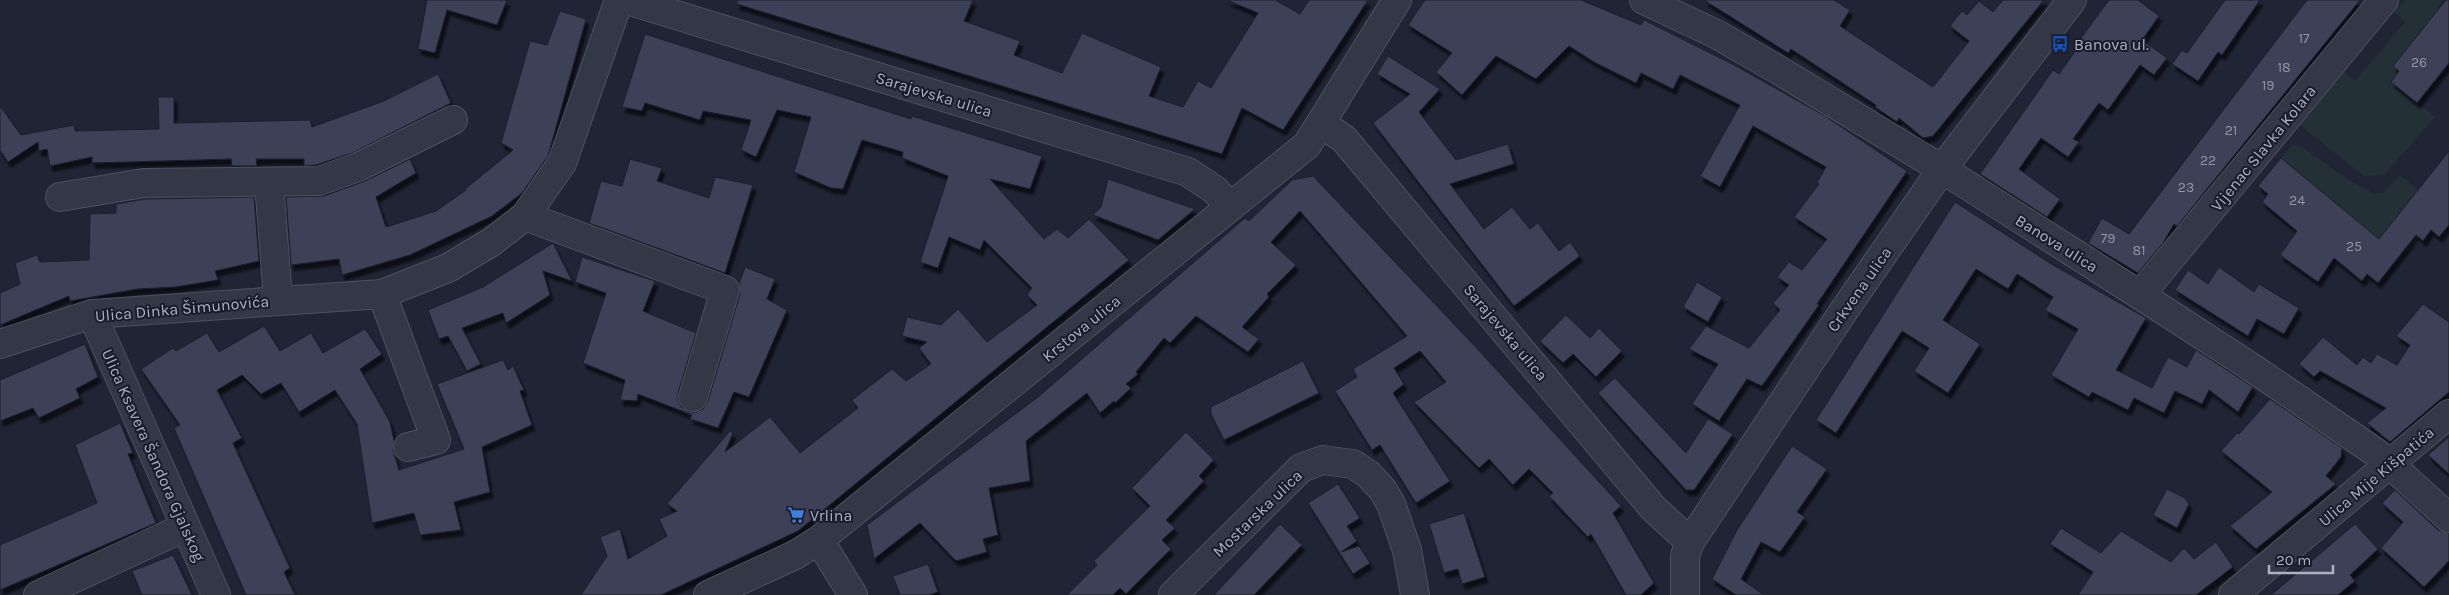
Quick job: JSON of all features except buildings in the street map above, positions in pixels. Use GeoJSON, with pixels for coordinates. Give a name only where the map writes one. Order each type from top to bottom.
{"type":"FeatureCollection","features":[{"type":"Feature","properties":{"kind":"street","name":"Ulica Dinka Šimunovića"},"geometry":{"type":"LineString","coordinates":[[0,344],[92,314],[382,294],[448,268],[490,242],[525,216],[562,163],[619,0]]}},
{"type":"Feature","properties":{"kind":"street","name":"Sarajevska ulica"},"geometry":{"type":"LineString","coordinates":[[627,0],[1188,172],[1215,190],[1230,207]]}},
{"type":"Feature","properties":{"kind":"street","name":"Krstova ulica"},"geometry":{"type":"LineString","coordinates":[[708,595],[795,556],[819,540],[1230,207],[1290,161],[1307,145],[1322,124],[1397,0]]}},
{"type":"Feature","properties":{"kind":"street","name":"Banova ulica"},"geometry":{"type":"LineString","coordinates":[[1644,0],[1716,34],[1942,169],[2140,295],[2251,367],[2381,456],[2449,518]]}},
{"type":"Feature","properties":{"kind":"street","name":"Crkvena ulica"},"geometry":{"type":"LineString","coordinates":[[1685,595],[1685,556],[1690,542],[1845,309],[1942,169],[2072,0]]}},
{"type":"Feature","properties":{"kind":"street","name":"Vijenac Slavka Kolara"},"geometry":{"type":"LineString","coordinates":[[2140,295],[2384,0]]}},
{"type":"Feature","properties":{"kind":"street"},"geometry":{"type":"LineString","coordinates":[[60,197],[144,183],[319,181],[358,167],[452,120]]}},
{"type":"Feature","properties":{"kind":"street","name":"Sarajevska ulica"},"geometry":{"type":"LineString","coordinates":[[1322,124],[1344,139],[1653,508],[1690,542]]}},
{"type":"Feature","properties":{"kind":"street","name":"Ulica Dinka Šimunovića"},"geometry":{"type":"LineString","coordinates":[[270,183],[278,300]]}},
{"type":"Feature","properties":{"kind":"street"},"geometry":{"type":"LineString","coordinates":[[525,216],[726,290],[693,397]]}},
{"type":"Feature","properties":{"kind":"street"},"geometry":{"type":"LineString","coordinates":[[382,294],[436,440],[408,447]]}},
{"type":"Feature","properties":{"kind":"street","name":"Ulica Ksavera Šandora Gjalskog"},"geometry":{"type":"LineString","coordinates":[[92,314],[216,595]]}},
{"type":"Feature","properties":{"kind":"street","name":"Ulica Mije Kišpatića"},"geometry":{"type":"LineString","coordinates":[[2233,595],[2449,414]]}},
{"type":"Feature","properties":{"kind":"street","name":"Mostarska ulica"},"geometry":{"type":"LineString","coordinates":[[1173,595],[1301,468],[1322,460],[1353,464],[1368,474],[1386,496],[1391,504],[1408,550],[1415,595]]}},
{"type":"Feature","properties":{"kind":"street"},"geometry":{"type":"LineString","coordinates":[[38,595],[185,527]]}},
{"type":"Feature","properties":{"kind":"street"},"geometry":{"type":"LineString","coordinates":[[819,540],[853,595]]}},
{"type":"Feature","properties":{"kind":"shaded area"},"geometry":{"type":"Polygon","coordinates":[[[2405,0],[2443,0],[2437,7],[2443,12],[2425,25],[2393,66],[2399,71],[2391,81],[2435,117],[2384,175],[2364,176],[2300,125],[2343,71],[2355,81],[2405,22],[2394,12],[2405,0]]]}},
{"type":"Feature","properties":{"kind":"shaded area"},"geometry":{"type":"Polygon","coordinates":[[[2293,144],[2300,146],[2349,180],[2375,194],[2383,192],[2400,175],[2424,194],[2419,200],[2412,196],[2395,218],[2423,241],[2399,256],[2298,182],[2303,176],[2281,158],[2293,144]]]}},
{"type":"Feature","properties":{"kind":"place","name":"Banova ul."},"geometry":{"type":"Point","coordinates":[2060,44]}},
{"type":"Feature","properties":{"kind":"place","name":"Vrlina"},"geometry":{"type":"Point","coordinates":[796,515]}}]}
